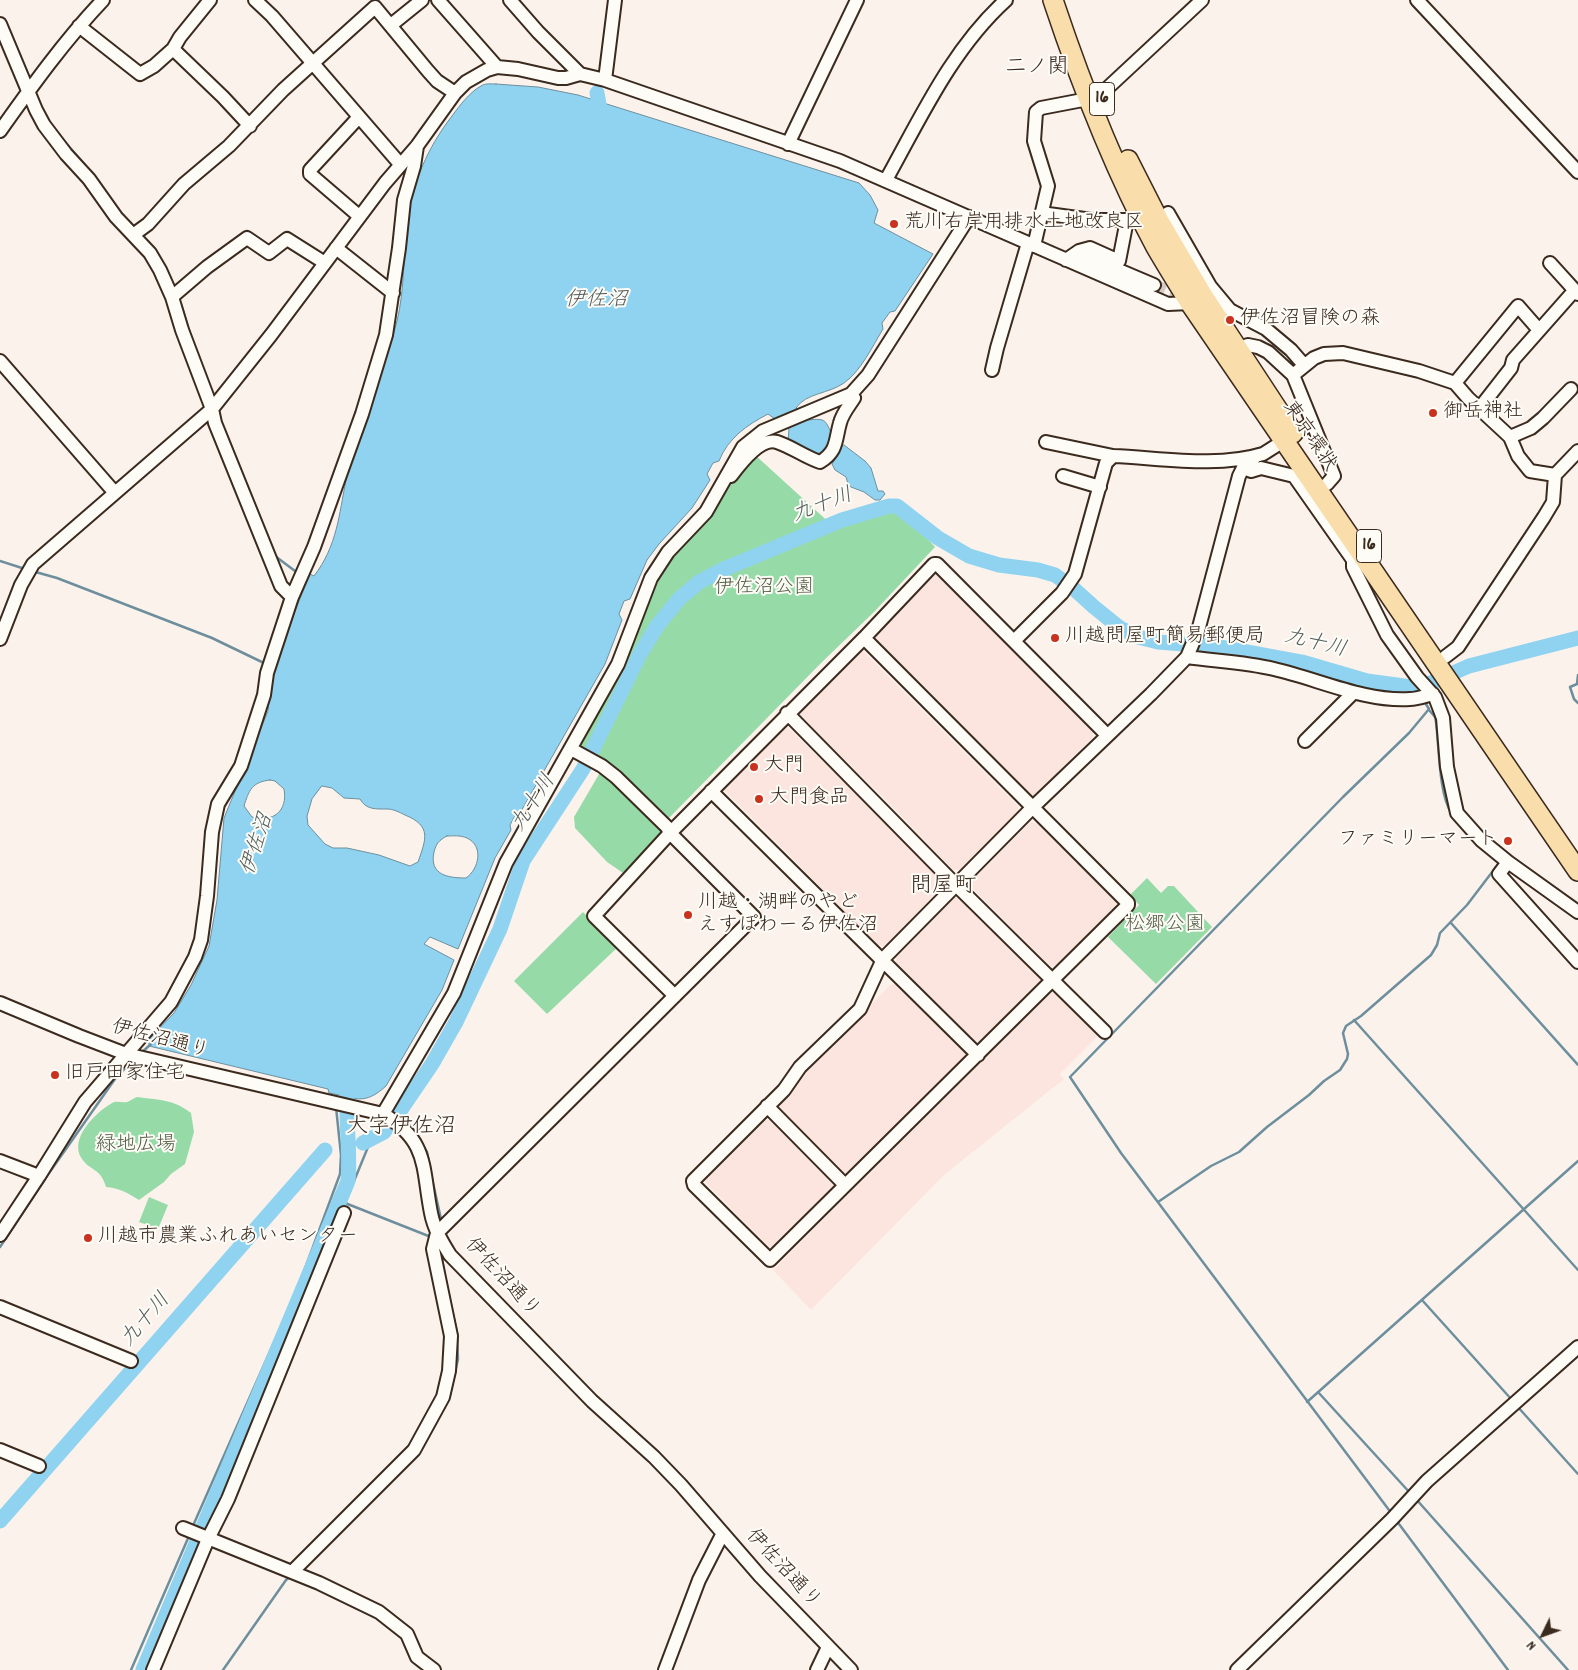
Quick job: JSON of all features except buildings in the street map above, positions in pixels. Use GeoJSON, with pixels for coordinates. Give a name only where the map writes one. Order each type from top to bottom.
{"type":"FeatureCollection","features":[{"type":"Feature","properties":{"kind":"highway","name":"東京環状"},"geometry":{"type":"LineString","coordinates":[[1053,0],[1072,58],[1128,160],[1196,300],[1238,349],[1355,554],[1425,648],[1445,689],[1578,871]]}},
{"type":"Feature","properties":{"kind":"highway","name":"東京環状"},"geometry":{"type":"LineString","coordinates":[[1066,0],[1094,97],[1140,214],[1157,248],[1196,300],[1289,438],[1326,484],[1445,657],[1445,689],[1578,849]]}},
{"type":"Feature","properties":{"kind":"street"},"geometry":{"type":"LineString","coordinates":[[0,131],[28,91],[103,0]]}},
{"type":"Feature","properties":{"kind":"street"},"geometry":{"type":"LineString","coordinates":[[80,26],[140,74],[154,66],[173,49],[180,37],[210,0]]}},
{"type":"Feature","properties":{"kind":"street"},"geometry":{"type":"LineString","coordinates":[[256,0],[400,164]]}},
{"type":"Feature","properties":{"kind":"street"},"geometry":{"type":"LineString","coordinates":[[391,25],[422,0]]}},
{"type":"Feature","properties":{"kind":"street"},"geometry":{"type":"LineString","coordinates":[[438,0],[497,67]]}},
{"type":"Feature","properties":{"kind":"street"},"geometry":{"type":"LineString","coordinates":[[510,0],[538,32],[580,74]]}},
{"type":"Feature","properties":{"kind":"street"},"geometry":{"type":"LineString","coordinates":[[605,80],[615,0]]}},
{"type":"Feature","properties":{"kind":"street"},"geometry":{"type":"LineString","coordinates":[[788,144],[857,0]]}},
{"type":"Feature","properties":{"kind":"street"},"geometry":{"type":"LineString","coordinates":[[886,180],[946,72],[991,14],[1006,0]]}},
{"type":"Feature","properties":{"kind":"street"},"geometry":{"type":"LineString","coordinates":[[992,370],[997,348],[1042,213],[1048,186],[1034,141],[1036,112],[1041,108],[1094,97],[1202,0]]}},
{"type":"Feature","properties":{"kind":"street"},"geometry":{"type":"LineString","coordinates":[[1417,0],[1578,172]]}},
{"type":"Feature","properties":{"kind":"street"},"geometry":{"type":"LineString","coordinates":[[133,235],[148,224],[184,184],[250,126],[283,90],[375,8],[428,72],[437,81],[455,93]]}},
{"type":"Feature","properties":{"kind":"street"},"geometry":{"type":"LineString","coordinates":[[0,24],[44,125],[66,154],[89,179],[116,217],[150,253],[172,297],[182,330],[212,409],[215,424],[281,586],[292,598]]}},
{"type":"Feature","properties":{"kind":"street"},"geometry":{"type":"LineString","coordinates":[[173,49],[250,126]]}},
{"type":"Feature","properties":{"kind":"street"},"geometry":{"type":"LineString","coordinates":[[0,639],[21,585],[33,564],[44,552],[115,494],[212,409],[455,93],[476,75],[497,67],[518,69],[558,78],[580,74],[605,80],[840,161],[1168,304],[1196,300]]}},
{"type":"Feature","properties":{"kind":"street"},"geometry":{"type":"LineString","coordinates":[[358,118],[310,170],[310,174],[359,216]]}},
{"type":"Feature","properties":{"kind":"street"},"geometry":{"type":"LineString","coordinates":[[0,1235],[85,1102],[171,1002],[195,957],[201,940],[207,896],[212,832],[218,804],[242,766],[264,694],[267,673],[292,598],[314,547],[362,414],[386,335],[404,200],[414,166],[416,146]]}},
{"type":"Feature","properties":{"kind":"street"},"geometry":{"type":"LineString","coordinates":[[1042,213],[1092,220],[1127,220],[1119,262],[1090,248],[1079,251],[1066,260]]}},
{"type":"Feature","properties":{"kind":"street"},"geometry":{"type":"LineString","coordinates":[[1159,221],[1168,213],[1210,286],[1230,310],[1266,330],[1291,350],[1299,370],[1312,423],[1334,476],[1326,484]]}},
{"type":"Feature","properties":{"kind":"street"},"geometry":{"type":"LineString","coordinates":[[385,1115],[454,993],[506,863],[576,752],[618,664],[651,578],[668,552],[706,512],[743,447],[763,431],[851,394],[868,375],[969,218]]}},
{"type":"Feature","properties":{"kind":"street"},"geometry":{"type":"LineString","coordinates":[[172,297],[207,267],[247,238],[269,253],[272,253],[287,239],[325,263]]}},
{"type":"Feature","properties":{"kind":"street"},"geometry":{"type":"LineString","coordinates":[[336,248],[393,293]]}},
{"type":"Feature","properties":{"kind":"street"},"geometry":{"type":"LineString","coordinates":[[1079,265],[1088,257],[1154,285]]}},
{"type":"Feature","properties":{"kind":"street"},"geometry":{"type":"LineString","coordinates":[[1480,409],[1511,368],[1513,360],[1576,292],[1550,263]]}},
{"type":"Feature","properties":{"kind":"street"},"geometry":{"type":"LineString","coordinates":[[1456,383],[1518,306],[1539,330]]}},
{"type":"Feature","properties":{"kind":"street"},"geometry":{"type":"LineString","coordinates":[[1235,320],[1251,328],[1274,344],[1299,370]]}},
{"type":"Feature","properties":{"kind":"street"},"geometry":{"type":"LineString","coordinates":[[1238,349],[1248,344],[1263,349],[1299,370]]}},
{"type":"Feature","properties":{"kind":"street"},"geometry":{"type":"LineString","coordinates":[[1299,370],[1314,358],[1324,354],[1343,353],[1365,357],[1456,383],[1468,398],[1510,437],[1518,456],[1530,470],[1555,475]]}},
{"type":"Feature","properties":{"kind":"street"},"geometry":{"type":"LineString","coordinates":[[0,361],[115,494]]}},
{"type":"Feature","properties":{"kind":"street"},"geometry":{"type":"LineString","coordinates":[[1510,437],[1531,428],[1571,389]]}},
{"type":"Feature","properties":{"kind":"street"},"geometry":{"type":"LineString","coordinates":[[714,497],[744,461],[767,442],[776,442],[820,462],[826,458],[837,443],[840,424],[854,398],[851,394]]}},
{"type":"Feature","properties":{"kind":"street"},"geometry":{"type":"LineString","coordinates":[[1046,442],[1113,456],[1215,462],[1255,457],[1264,454],[1312,423]]}},
{"type":"Feature","properties":{"kind":"street"},"geometry":{"type":"LineString","coordinates":[[1445,657],[1458,646],[1544,517],[1553,502],[1555,475],[1578,451]]}},
{"type":"Feature","properties":{"kind":"street"},"geometry":{"type":"LineString","coordinates":[[1014,641],[1062,594],[1075,574],[1106,463],[1113,456]]}},
{"type":"Feature","properties":{"kind":"street"},"geometry":{"type":"LineString","coordinates":[[864,638],[1033,807],[1128,903],[1128,905],[770,1260],[694,1185],[693,1181],[784,1090],[800,1067],[860,1009],[882,959],[1033,807],[1187,657],[1197,633],[1234,493],[1243,468],[1255,457]]}},
{"type":"Feature","properties":{"kind":"street"},"geometry":{"type":"LineString","coordinates":[[1243,468],[1252,471],[1261,468],[1294,476],[1355,554],[1352,567],[1387,636],[1417,677],[1445,689]]}},
{"type":"Feature","properties":{"kind":"street"},"geometry":{"type":"LineString","coordinates":[[1063,476],[1100,487]]}},
{"type":"Feature","properties":{"kind":"street"},"geometry":{"type":"LineString","coordinates":[[675,996],[594,916],[670,832],[864,638],[934,564],[938,564],[1107,735]]}},
{"type":"Feature","properties":{"kind":"street"},"geometry":{"type":"LineString","coordinates":[[1406,662],[1425,648]]}},
{"type":"Feature","properties":{"kind":"street"},"geometry":{"type":"LineString","coordinates":[[1187,657],[1272,668],[1353,693],[1395,699],[1412,699],[1445,689]]}},
{"type":"Feature","properties":{"kind":"street"},"geometry":{"type":"LineString","coordinates":[[1445,689],[1443,718],[1447,767],[1457,813],[1482,840],[1508,862],[1575,906]]}},
{"type":"Feature","properties":{"kind":"street"},"geometry":{"type":"LineString","coordinates":[[1304,741],[1353,693]]}},
{"type":"Feature","properties":{"kind":"street"},"geometry":{"type":"LineString","coordinates":[[787,713],[956,885],[1105,1032]]}},
{"type":"Feature","properties":{"kind":"street"},"geometry":{"type":"LineString","coordinates":[[292,1572],[414,1450],[442,1397],[449,1371],[451,1336],[432,1248],[437,1233],[754,917],[670,832],[667,826],[616,777],[576,752]]}},
{"type":"Feature","properties":{"kind":"street"},"geometry":{"type":"LineString","coordinates":[[711,792],[978,1055]]}},
{"type":"Feature","properties":{"kind":"street"},"geometry":{"type":"LineString","coordinates":[[1508,862],[1499,874],[1578,962]]}},
{"type":"Feature","properties":{"kind":"street","name":"伊佐沼通り"},"geometry":{"type":"LineString","coordinates":[[0,1003],[126,1054],[385,1115],[400,1124],[419,1149],[425,1166],[431,1214],[437,1233],[450,1255],[466,1274],[592,1401],[654,1457],[760,1576],[851,1670]]}},
{"type":"Feature","properties":{"kind":"street"},"geometry":{"type":"LineString","coordinates":[[767,1106],[845,1184]]}},
{"type":"Feature","properties":{"kind":"street"},"geometry":{"type":"LineString","coordinates":[[0,1161],[39,1176]]}},
{"type":"Feature","properties":{"kind":"street"},"geometry":{"type":"LineString","coordinates":[[153,1670],[208,1539],[228,1499],[344,1212]]}},
{"type":"Feature","properties":{"kind":"street"},"geometry":{"type":"LineString","coordinates":[[0,1307],[131,1361]]}},
{"type":"Feature","properties":{"kind":"street"},"geometry":{"type":"LineString","coordinates":[[1237,1670],[1392,1519],[1427,1481],[1578,1346]]}},
{"type":"Feature","properties":{"kind":"street"},"geometry":{"type":"LineString","coordinates":[[0,1450],[39,1466]]}},
{"type":"Feature","properties":{"kind":"street"},"geometry":{"type":"LineString","coordinates":[[183,1528],[292,1572],[379,1612],[407,1634],[417,1657],[434,1670]]}},
{"type":"Feature","properties":{"kind":"street"},"geometry":{"type":"LineString","coordinates":[[665,1670],[699,1580],[723,1533]]}},
{"type":"Feature","properties":{"kind":"street"},"geometry":{"type":"LineString","coordinates":[[816,1670],[828,1647]]}},
{"type":"Feature","properties":{"kind":"shaded area"},"geometry":{"type":"Polygon","coordinates":[[[932,575],[939,575],[1093,730],[1093,737],[1034,795],[1029,795],[874,640],[874,633],[932,575]]]}},
{"type":"Feature","properties":{"kind":"shaded area"},"geometry":{"type":"Polygon","coordinates":[[[857,650],[863,651],[1018,806],[1018,812],[961,870],[953,870],[883,797],[799,716],[799,709],[857,650]]]}},
{"type":"Feature","properties":{"kind":"shaded area"},"geometry":{"type":"Polygon","coordinates":[[[782,726],[788,727],[944,881],[944,885],[885,946],[878,945],[724,790],[724,784],[782,726]]]}},
{"type":"Feature","properties":{"kind":"shaded area"},"geometry":{"type":"Polygon","coordinates":[[[1030,822],[1036,823],[1116,902],[1115,908],[1057,966],[1050,966],[971,887],[972,881],[1030,822]]]}},
{"type":"Feature","properties":{"kind":"shaded area"},"geometry":{"type":"Polygon","coordinates":[[[955,897],[961,898],[1041,978],[1040,984],[981,1042],[975,1041],[896,963],[896,956],[955,897]]]}},
{"type":"Feature","properties":{"kind":"shaded area"},"geometry":{"type":"Polygon","coordinates":[[[897,984],[965,1052],[966,1059],[850,1174],[844,1174],[780,1110],[780,1104],[791,1094],[804,1072],[890,985],[897,984]]]}},
{"type":"Feature","properties":{"kind":"shaded area"},"geometry":{"type":"Polygon","coordinates":[[[1050,993],[1056,993],[1097,1033],[1097,1037],[1060,1074],[1064,1079],[944,1175],[811,1310],[773,1270],[1050,993]]]}},
{"type":"Feature","properties":{"kind":"shaded area"},"geometry":{"type":"Polygon","coordinates":[[[764,1120],[771,1120],[834,1183],[834,1189],[776,1248],[769,1247],[706,1183],[706,1179],[764,1120]]]}},
{"type":"Feature","properties":{"kind":"green space","name":"伊佐沼公園"},"geometry":{"type":"Polygon","coordinates":[[[754,454],[833,526],[878,512],[896,512],[905,514],[935,547],[874,612],[820,664],[668,819],[664,819],[576,747],[659,571],[754,454]]]}},
{"type":"Feature","properties":{"kind":"green space"},"geometry":{"type":"Polygon","coordinates":[[[602,769],[663,829],[663,836],[626,875],[607,862],[575,828],[574,817],[602,769]]]}},
{"type":"Feature","properties":{"kind":"green space","name":"松郷公園"},"geometry":{"type":"Polygon","coordinates":[[[1147,878],[1161,893],[1168,886],[1174,886],[1212,927],[1156,984],[1108,937],[1139,905],[1130,895],[1147,878]]]}},
{"type":"Feature","properties":{"kind":"green space"},"geometry":{"type":"Polygon","coordinates":[[[583,912],[618,947],[547,1014],[514,981],[583,912]]]}},
{"type":"Feature","properties":{"kind":"green space","name":"緑地広場"},"geometry":{"type":"Polygon","coordinates":[[[137,1097],[166,1101],[184,1108],[191,1113],[194,1132],[185,1164],[139,1200],[123,1191],[106,1187],[101,1176],[85,1163],[79,1151],[81,1135],[92,1119],[114,1102],[127,1102],[137,1097]]]}},
{"type":"Feature","properties":{"kind":"green space"},"geometry":{"type":"Polygon","coordinates":[[[149,1197],[168,1205],[158,1229],[139,1222],[149,1197]]]}},
{"type":"Feature","properties":{"kind":"water","name":"伊佐沼"},"geometry":{"type":"Polygon","coordinates":[[[494,84],[538,87],[578,95],[859,183],[870,195],[878,210],[874,223],[933,254],[895,311],[890,312],[882,323],[883,329],[856,372],[838,387],[805,399],[796,408],[808,420],[819,419],[827,424],[833,437],[824,455],[818,457],[788,442],[789,429],[768,414],[739,433],[719,461],[713,463],[707,474],[710,480],[692,508],[647,560],[630,599],[624,601],[619,614],[622,620],[605,664],[520,813],[516,814],[510,825],[511,830],[495,858],[458,949],[430,937],[424,944],[454,960],[442,990],[386,1086],[372,1096],[359,1099],[329,1093],[328,1089],[149,1046],[149,1039],[174,1013],[191,985],[209,946],[217,900],[224,818],[268,711],[270,685],[281,645],[310,574],[314,576],[322,565],[336,530],[347,475],[357,439],[397,321],[409,208],[422,166],[443,128],[462,103],[481,86],[494,84]],[[270,780],[255,785],[248,795],[244,806],[252,817],[272,817],[277,814],[284,804],[284,789],[275,781],[270,780]],[[322,786],[312,799],[307,816],[308,825],[325,844],[333,848],[347,848],[379,855],[410,866],[418,862],[425,834],[420,824],[414,819],[394,810],[368,807],[360,799],[344,798],[332,788],[322,786]],[[447,836],[435,849],[434,866],[441,874],[466,878],[477,863],[478,852],[476,846],[464,837],[447,836]]]}},
{"type":"Feature","properties":{"kind":"water"},"geometry":{"type":"Polygon","coordinates":[[[844,445],[871,468],[878,491],[883,491],[885,494],[880,500],[875,500],[864,492],[851,487],[846,477],[835,470],[832,464],[837,456],[836,454],[844,445]]]}},
{"type":"Feature","properties":{"kind":"waterway"},"geometry":{"type":"LineString","coordinates":[[597,93],[599,82]]}},
{"type":"Feature","properties":{"kind":"waterway","name":"伊佐沼"},"geometry":{"type":"LineString","coordinates":[[597,93],[602,121]]}},
{"type":"Feature","properties":{"kind":"waterway"},"geometry":{"type":"LineString","coordinates":[[59,135],[85,165]]}},
{"type":"Feature","properties":{"kind":"waterway"},"geometry":{"type":"LineString","coordinates":[[181,304],[192,340]]}},
{"type":"Feature","properties":{"kind":"waterway","name":"九十川"},"geometry":{"type":"LineString","coordinates":[[363,1143],[384,1132],[432,1064],[456,1022],[500,929],[523,861],[583,769],[640,654],[657,626],[679,599],[699,582],[724,569],[842,520],[889,506],[897,506],[938,538],[969,556],[999,565],[1038,570],[1055,575],[1120,628],[1138,637],[1158,642],[1221,647],[1302,662],[1367,681],[1419,688],[1469,666],[1578,638]]}},
{"type":"Feature","properties":{"kind":"waterway"},"geometry":{"type":"LineString","coordinates":[[275,556],[299,574]]}},
{"type":"Feature","properties":{"kind":"waterway"},"geometry":{"type":"LineString","coordinates":[[0,561],[25,569]]}},
{"type":"Feature","properties":{"kind":"waterway"},"geometry":{"type":"LineString","coordinates":[[32,571],[57,578],[212,638],[266,664]]}},
{"type":"Feature","properties":{"kind":"waterway"},"geometry":{"type":"LineString","coordinates":[[1578,675],[1577,684],[1570,687],[1574,699],[1578,703]]}},
{"type":"Feature","properties":{"kind":"waterway"},"geometry":{"type":"LineString","coordinates":[[1392,1514],[1121,1153],[1070,1077],[1343,797],[1409,733],[1429,709],[1424,701]]}},
{"type":"Feature","properties":{"kind":"waterway"},"geometry":{"type":"LineString","coordinates":[[1429,710],[1435,717],[1444,794],[1451,812]]}},
{"type":"Feature","properties":{"kind":"waterway"},"geometry":{"type":"LineString","coordinates":[[1158,1202],[1211,1166],[1239,1152],[1267,1127],[1340,1070],[1348,1054],[1343,1033],[1346,1026],[1361,1016],[1431,955],[1437,945],[1440,933],[1467,905],[1499,863]]}},
{"type":"Feature","properties":{"kind":"waterway"},"geometry":{"type":"LineString","coordinates":[[1451,923],[1578,1065]]}},
{"type":"Feature","properties":{"kind":"waterway"},"geometry":{"type":"LineString","coordinates":[[1354,1020],[1578,1270]]}},
{"type":"Feature","properties":{"kind":"waterway"},"geometry":{"type":"LineString","coordinates":[[140,1054],[151,1044]]}},
{"type":"Feature","properties":{"kind":"waterway"},"geometry":{"type":"LineString","coordinates":[[0,1247],[115,1079],[134,1059]]}},
{"type":"Feature","properties":{"kind":"waterway"},"geometry":{"type":"LineString","coordinates":[[143,1670],[348,1181],[348,1079]]}},
{"type":"Feature","properties":{"kind":"waterway"},"geometry":{"type":"LineString","coordinates":[[192,1528],[297,1290],[340,1174],[341,1155],[336,1107]]}},
{"type":"Feature","properties":{"kind":"waterway"},"geometry":{"type":"LineString","coordinates":[[400,1111],[413,1131]]}},
{"type":"Feature","properties":{"kind":"waterway"},"geometry":{"type":"LineString","coordinates":[[343,1208],[368,1147],[384,1132]]}},
{"type":"Feature","properties":{"kind":"waterway"},"geometry":{"type":"LineString","coordinates":[[422,1144],[427,1152],[430,1167]]}},
{"type":"Feature","properties":{"kind":"waterway","name":"九十川"},"geometry":{"type":"LineString","coordinates":[[0,1521],[325,1150]]}},
{"type":"Feature","properties":{"kind":"waterway"},"geometry":{"type":"LineString","coordinates":[[1307,1402],[1578,1161]]}},
{"type":"Feature","properties":{"kind":"waterway"},"geometry":{"type":"LineString","coordinates":[[431,1174],[441,1219]]}},
{"type":"Feature","properties":{"kind":"waterway"},"geometry":{"type":"LineString","coordinates":[[340,1201],[431,1237]]}},
{"type":"Feature","properties":{"kind":"waterway"},"geometry":{"type":"LineString","coordinates":[[444,1254],[442,1260],[445,1275]]}},
{"type":"Feature","properties":{"kind":"waterway"},"geometry":{"type":"LineString","coordinates":[[446,1281],[457,1333],[458,1359],[450,1395]]}},
{"type":"Feature","properties":{"kind":"waterway"},"geometry":{"type":"LineString","coordinates":[[1422,1300],[1512,1400]]}},
{"type":"Feature","properties":{"kind":"waterway"},"geometry":{"type":"LineString","coordinates":[[1318,1392],[1411,1494]]}},
{"type":"Feature","properties":{"kind":"waterway"},"geometry":{"type":"LineString","coordinates":[[1517,1406],[1578,1474]]}},
{"type":"Feature","properties":{"kind":"waterway"},"geometry":{"type":"LineString","coordinates":[[425,1442],[436,1423]]}},
{"type":"Feature","properties":{"kind":"waterway"},"geometry":{"type":"LineString","coordinates":[[217,1507],[238,1457]]}},
{"type":"Feature","properties":{"kind":"waterway"},"geometry":{"type":"LineString","coordinates":[[1416,1499],[1568,1670]]}},
{"type":"Feature","properties":{"kind":"waterway"},"geometry":{"type":"LineString","coordinates":[[1396,1520],[1508,1670]]}},
{"type":"Feature","properties":{"kind":"waterway"},"geometry":{"type":"LineString","coordinates":[[131,1670],[189,1536]]}},
{"type":"Feature","properties":{"kind":"waterway"},"geometry":{"type":"LineString","coordinates":[[223,1670],[286,1580],[291,1576]]}},
{"type":"Feature","properties":{"kind":"tunnel"},"geometry":{"type":"LineString","coordinates":[[1154,285],[1189,300]]}},
{"type":"Feature","properties":{"kind":"tunnel"},"geometry":{"type":"LineString","coordinates":[[1214,311],[1235,320]]}},
{"type":"Feature","properties":{"kind":"place","name":"荒川右岸用排水土地改良区"},"geometry":{"type":"Point","coordinates":[894,224]}},
{"type":"Feature","properties":{"kind":"place","name":"伊佐沼冒険の森"},"geometry":{"type":"Point","coordinates":[1230,320]}},
{"type":"Feature","properties":{"kind":"place","name":"御岳神社"},"geometry":{"type":"Point","coordinates":[1433,413]}},
{"type":"Feature","properties":{"kind":"place","name":"川越問屋町簡易郵便局"},"geometry":{"type":"Point","coordinates":[1055,638]}},
{"type":"Feature","properties":{"kind":"place","name":"大門"},"geometry":{"type":"Point","coordinates":[754,767]}},
{"type":"Feature","properties":{"kind":"place","name":"大門食品"},"geometry":{"type":"Point","coordinates":[759,799]}},
{"type":"Feature","properties":{"kind":"place","name":"ファミリーマート"},"geometry":{"type":"Point","coordinates":[1508,841]}},
{"type":"Feature","properties":{"kind":"place","name":"川越・湖畔のやど えすぽわーる伊佐沼"},"geometry":{"type":"Point","coordinates":[688,915]}},
{"type":"Feature","properties":{"kind":"place","name":"旧戸田家住宅"},"geometry":{"type":"Point","coordinates":[55,1075]}},
{"type":"Feature","properties":{"kind":"place","name":"川越市農業ふれあいセンター"},"geometry":{"type":"Point","coordinates":[88,1238]}},
{"type":"Feature","properties":{"kind":"district","name":"二ノ関"},"geometry":{"type":"Point","coordinates":[1037,69]}},
{"type":"Feature","properties":{"kind":"district","name":"問屋町"},"geometry":{"type":"Point","coordinates":[943,888]}},
{"type":"Feature","properties":{"kind":"district","name":"大字伊佐沼"},"geometry":{"type":"Point","coordinates":[401,1129]}}]}
